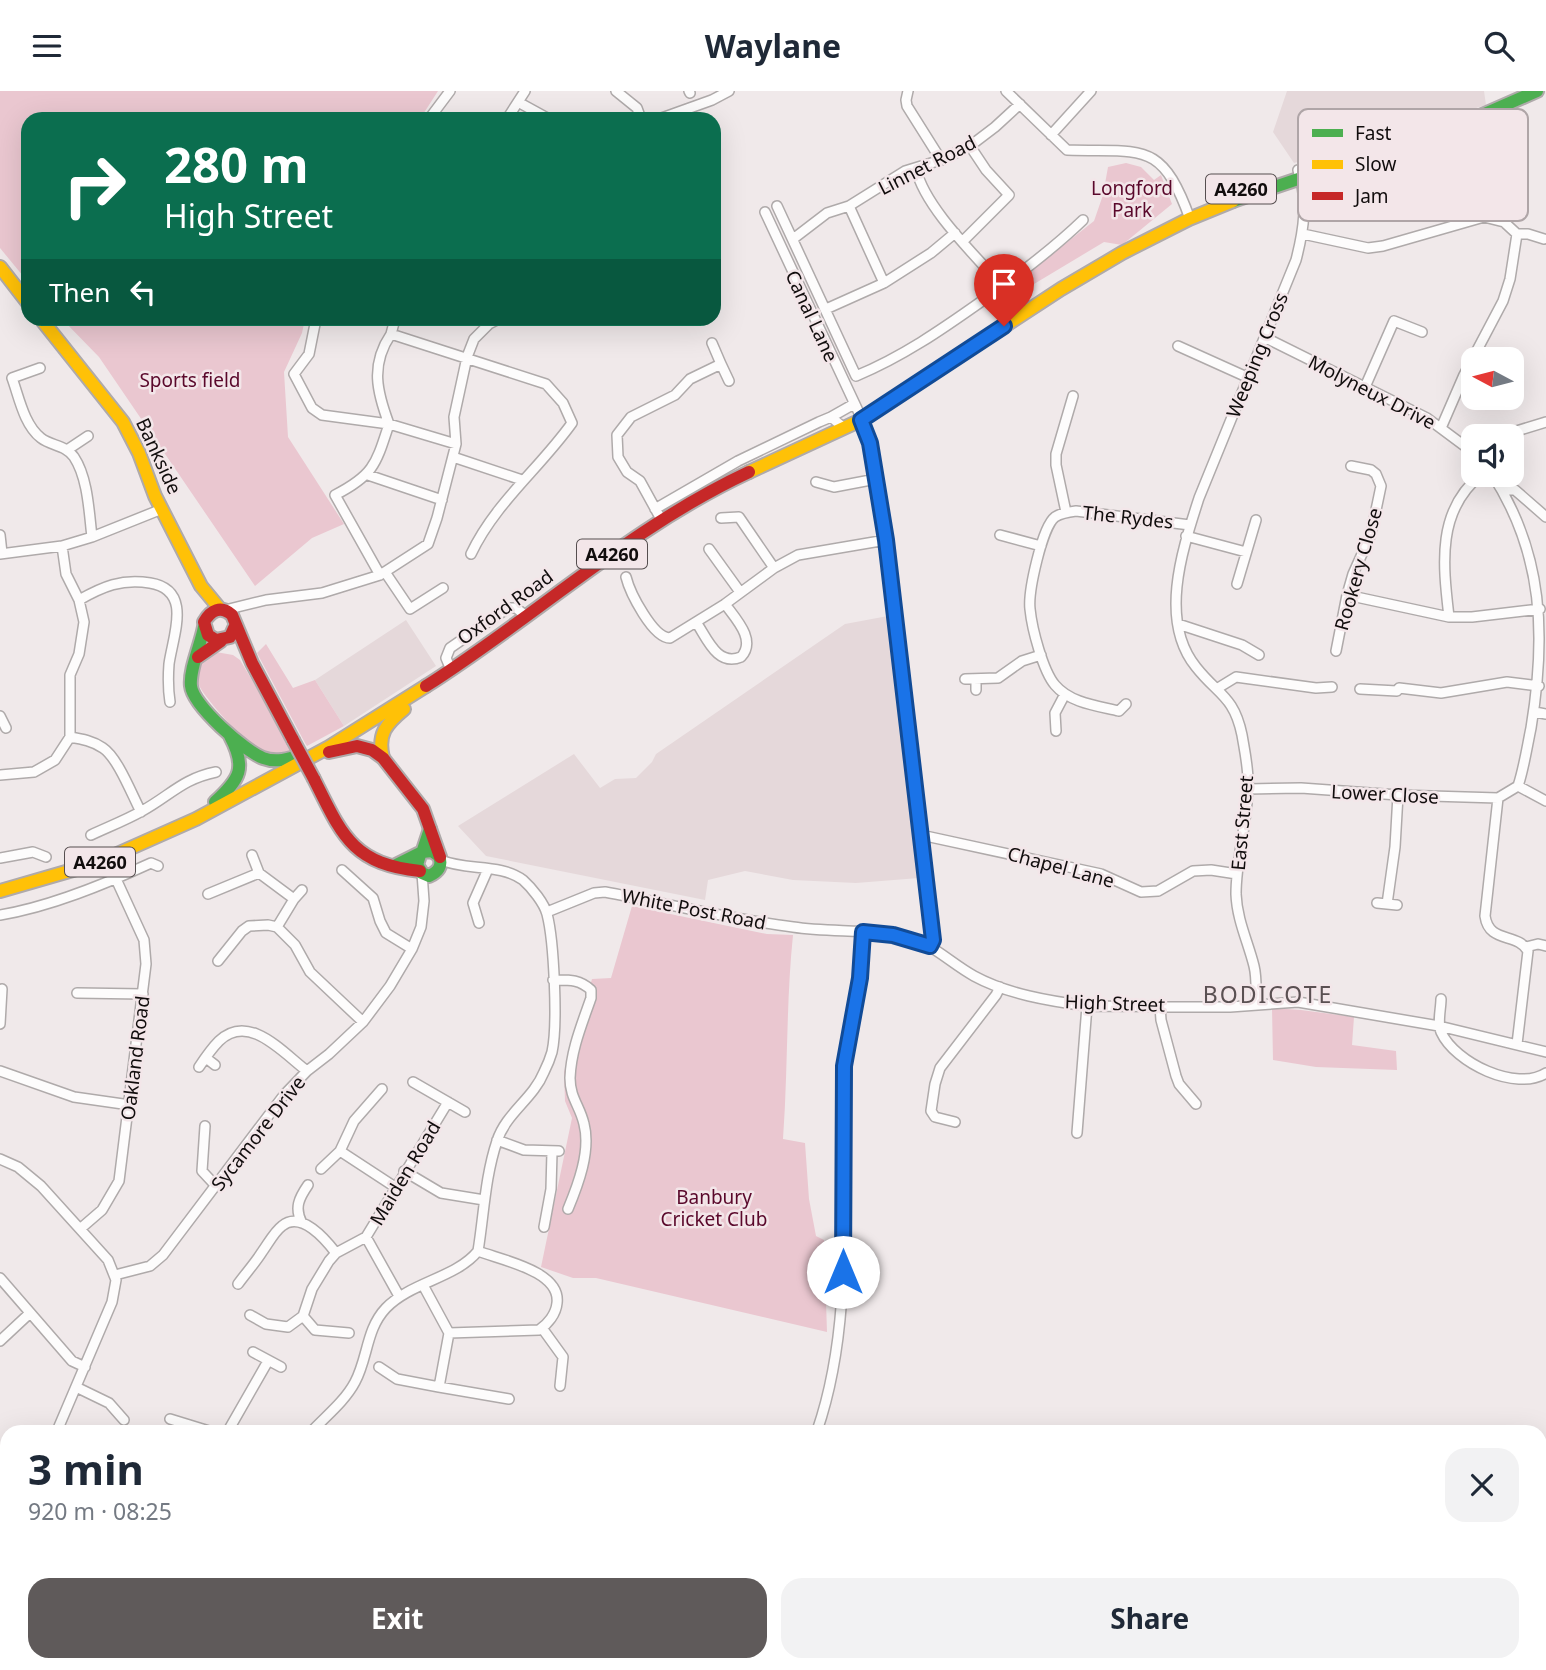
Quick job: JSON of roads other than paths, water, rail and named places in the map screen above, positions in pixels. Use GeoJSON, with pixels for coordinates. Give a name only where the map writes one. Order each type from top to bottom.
{"type":"FeatureCollection","features":[{"type":"Feature","properties":{"kind":"main road","name":"Oxford Road"},"geometry":{"type":"LineString","coordinates":[[1496,109],[1537,91]]}},
{"type":"Feature","properties":{"kind":"main road","name":"Oxford Road"},"geometry":{"type":"LineString","coordinates":[[0,891],[97,863],[196,819],[329,747],[451,670],[662,521],[725,483],[861,420],[1061,289],[1122,253],[1136,237],[1188,214],[1298,175]]}},
{"type":"Feature","properties":{"kind":"main road"},"geometry":{"type":"LineString","coordinates":[[0,267],[21,294]]}},
{"type":"Feature","properties":{"kind":"main road","name":"Bankside"},"geometry":{"type":"LineString","coordinates":[[47,326],[123,422],[133,439],[155,496],[201,586],[229,616],[250,661]]}},
{"type":"Feature","properties":{"kind":"main road","name":"Bankside"},"geometry":{"type":"LineString","coordinates":[[201,586],[205,622],[198,657],[190,676],[193,695],[227,731]]}},
{"type":"Feature","properties":{"kind":"main road"},"geometry":{"type":"LineString","coordinates":[[198,657],[223,640],[233,634],[229,616],[211,611],[205,622],[208,635],[223,640],[250,661],[353,846],[372,862],[401,870],[421,872],[429,876],[439,866]]}},
{"type":"Feature","properties":{"kind":"main road"},"geometry":{"type":"LineString","coordinates":[[383,758],[379,743],[384,726],[432,681]]}},
{"type":"Feature","properties":{"kind":"main road"},"geometry":{"type":"LineString","coordinates":[[227,731],[254,753],[269,759],[290,758],[329,747]]}},
{"type":"Feature","properties":{"kind":"main road"},"geometry":{"type":"LineString","coordinates":[[196,819],[229,790],[239,776],[240,755],[227,731]]}},
{"type":"Feature","properties":{"kind":"main road"},"geometry":{"type":"LineString","coordinates":[[308,758],[351,746],[372,750],[383,758],[417,800],[430,827],[439,866]]}},
{"type":"Feature","properties":{"kind":"main road"},"geometry":{"type":"LineString","coordinates":[[421,872],[417,865],[427,843],[430,827]]}},
{"type":"Feature","properties":{"kind":"main road"},"geometry":{"type":"LineString","coordinates":[[386,866],[402,864],[421,854],[434,852],[439,866]]}},
{"type":"Feature","properties":{"kind":"street"},"geometry":{"type":"LineString","coordinates":[[434,112],[450,91]]}},
{"type":"Feature","properties":{"kind":"street"},"geometry":{"type":"LineString","coordinates":[[512,112],[525,91]]}},
{"type":"Feature","properties":{"kind":"street"},"geometry":{"type":"LineString","coordinates":[[617,91],[638,112]]}},
{"type":"Feature","properties":{"kind":"street"},"geometry":{"type":"LineString","coordinates":[[679,112],[729,91]]}},
{"type":"Feature","properties":{"kind":"street"},"geometry":{"type":"LineString","coordinates":[[908,91],[907,106],[941,160]]}},
{"type":"Feature","properties":{"kind":"street"},"geometry":{"type":"LineString","coordinates":[[1006,91],[1067,150],[1131,151],[1147,154],[1163,165],[1180,193],[1188,214]]}},
{"type":"Feature","properties":{"kind":"street"},"geometry":{"type":"LineString","coordinates":[[1051,135],[1091,91]]}},
{"type":"Feature","properties":{"kind":"street"},"geometry":{"type":"LineString","coordinates":[[519,101],[538,112]]}},
{"type":"Feature","properties":{"kind":"street","name":"Linnet Road"},"geometry":{"type":"LineString","coordinates":[[793,239],[827,213],[849,206],[905,171],[941,160],[970,146],[1020,104]]}},
{"type":"Feature","properties":{"kind":"street"},"geometry":{"type":"LineString","coordinates":[[962,241],[1009,195],[986,170],[970,146]]}},
{"type":"Feature","properties":{"kind":"street"},"geometry":{"type":"LineString","coordinates":[[916,169],[930,200],[1003,287]]}},
{"type":"Feature","properties":{"kind":"street"},"geometry":{"type":"LineString","coordinates":[[777,206],[856,376],[890,362],[933,336],[1003,287],[1083,220]]}},
{"type":"Feature","properties":{"kind":"street"},"geometry":{"type":"LineString","coordinates":[[849,206],[884,283]]}},
{"type":"Feature","properties":{"kind":"street","name":"Canal Lane"},"geometry":{"type":"LineString","coordinates":[[765,212],[870,443],[886,540],[932,934],[930,946]]}},
{"type":"Feature","properties":{"kind":"street","name":"Weeping Cross"},"geometry":{"type":"LineString","coordinates":[[1186,536],[1211,465],[1266,338],[1296,260],[1304,221]]}},
{"type":"Feature","properties":{"kind":"street"},"geometry":{"type":"LineString","coordinates":[[1303,234],[1368,248],[1473,221]]}},
{"type":"Feature","properties":{"kind":"street"},"geometry":{"type":"LineString","coordinates":[[1499,221],[1504,222],[1517,234],[1544,239]]}},
{"type":"Feature","properties":{"kind":"street"},"geometry":{"type":"LineString","coordinates":[[826,309],[884,283],[931,253],[955,233]]}},
{"type":"Feature","properties":{"kind":"street"},"geometry":{"type":"LineString","coordinates":[[1441,428],[1464,375],[1503,301],[1510,279],[1517,234]]}},
{"type":"Feature","properties":{"kind":"street"},"geometry":{"type":"LineString","coordinates":[[1365,387],[1394,321],[1422,332]]}},
{"type":"Feature","properties":{"kind":"street"},"geometry":{"type":"LineString","coordinates":[[315,326],[309,355],[294,374],[312,408],[322,415],[389,424],[456,444]]}},
{"type":"Feature","properties":{"kind":"street"},"geometry":{"type":"LineString","coordinates":[[393,326],[383,346],[376,371],[378,395],[389,424],[378,457],[368,475],[335,495],[382,573],[410,609],[443,588]]}},
{"type":"Feature","properties":{"kind":"street"},"geometry":{"type":"LineString","coordinates":[[229,616],[266,600],[322,593],[382,573],[428,544],[456,444],[454,417],[467,357],[474,339],[487,326]]}},
{"type":"Feature","properties":{"kind":"street"},"geometry":{"type":"LineString","coordinates":[[391,334],[547,384],[563,403],[572,423],[482,530],[471,554]]}},
{"type":"Feature","properties":{"kind":"street","name":"Molyneux Drive"},"geometry":{"type":"LineString","coordinates":[[1266,338],[1427,418],[1461,443]]}},
{"type":"Feature","properties":{"kind":"street"},"geometry":{"type":"LineString","coordinates":[[712,343],[729,381]]}},
{"type":"Feature","properties":{"kind":"street"},"geometry":{"type":"LineString","coordinates":[[1178,346],[1249,379]]}},
{"type":"Feature","properties":{"kind":"street"},"geometry":{"type":"LineString","coordinates":[[662,521],[640,481],[627,472],[618,457],[617,435],[631,417],[675,395],[690,379],[721,365]]}},
{"type":"Feature","properties":{"kind":"street"},"geometry":{"type":"LineString","coordinates":[[40,368],[12,379],[27,419],[40,437],[67,450],[75,458],[82,476],[92,537]]}},
{"type":"Feature","properties":{"kind":"street","name":"The Rydes"},"geometry":{"type":"LineString","coordinates":[[1066,512],[1056,454],[1073,396]]}},
{"type":"Feature","properties":{"kind":"street"},"geometry":{"type":"LineString","coordinates":[[655,509],[738,461],[854,404]]}},
{"type":"Feature","properties":{"kind":"street"},"geometry":{"type":"LineString","coordinates":[[831,417],[844,428]]}},
{"type":"Feature","properties":{"kind":"street"},"geometry":{"type":"LineString","coordinates":[[1524,429],[1546,422]]}},
{"type":"Feature","properties":{"kind":"street"},"geometry":{"type":"LineString","coordinates":[[67,450],[88,436]]}},
{"type":"Feature","properties":{"kind":"street"},"geometry":{"type":"LineString","coordinates":[[453,457],[522,480]]}},
{"type":"Feature","properties":{"kind":"street","name":"Rookery Close"},"geometry":{"type":"LineString","coordinates":[[1336,650],[1347,595],[1353,574],[1371,534],[1381,486],[1376,474],[1371,470],[1351,466]]}},
{"type":"Feature","properties":{"kind":"street"},"geometry":{"type":"LineString","coordinates":[[368,475],[442,500]]}},
{"type":"Feature","properties":{"kind":"street"},"geometry":{"type":"LineString","coordinates":[[816,482],[834,487],[876,479]]}},
{"type":"Feature","properties":{"kind":"street"},"geometry":{"type":"LineString","coordinates":[[1448,617],[1444,570],[1448,534],[1462,493],[1468,487]]}},
{"type":"Feature","properties":{"kind":"street"},"geometry":{"type":"LineString","coordinates":[[1517,1044],[1528,957],[1526,947],[1521,942],[1497,936],[1486,922],[1498,798],[1517,786],[1535,712],[1543,655],[1540,609],[1526,543],[1501,489],[1515,490],[1546,517]]}},
{"type":"Feature","properties":{"kind":"street"},"geometry":{"type":"LineString","coordinates":[[0,535],[1,554],[62,546],[162,509]]}},
{"type":"Feature","properties":{"kind":"street","name":"The Rydes"},"geometry":{"type":"LineString","coordinates":[[1065,694],[1050,677],[1041,655],[1033,627],[1030,599],[1041,546],[1049,523],[1066,512],[1076,511],[1190,525]]}},
{"type":"Feature","properties":{"kind":"street"},"geometry":{"type":"LineString","coordinates":[[722,517],[738,517],[774,568]]}},
{"type":"Feature","properties":{"kind":"street"},"geometry":{"type":"LineString","coordinates":[[1237,584],[1255,520]]}},
{"type":"Feature","properties":{"kind":"street"},"geometry":{"type":"LineString","coordinates":[[1000,535],[1041,546]]}},
{"type":"Feature","properties":{"kind":"street"},"geometry":{"type":"LineString","coordinates":[[1186,536],[1246,552]]}},
{"type":"Feature","properties":{"kind":"street","name":"East Street"},"geometry":{"type":"LineString","coordinates":[[1186,536],[1178,585],[1178,624],[1181,640],[1197,668],[1234,706],[1246,754],[1248,789],[1237,874],[1238,911],[1255,968],[1256,1004]]}},
{"type":"Feature","properties":{"kind":"street"},"geometry":{"type":"LineString","coordinates":[[626,577],[629,589],[660,636],[674,637],[774,568],[806,552],[886,540]]}},
{"type":"Feature","properties":{"kind":"street"},"geometry":{"type":"LineString","coordinates":[[0,775],[34,772],[55,760],[70,737],[71,675],[84,633],[79,600],[66,574],[62,546]]}},
{"type":"Feature","properties":{"kind":"street"},"geometry":{"type":"LineString","coordinates":[[709,549],[740,592]]}},
{"type":"Feature","properties":{"kind":"street"},"geometry":{"type":"LineString","coordinates":[[79,600],[101,587],[124,580],[160,585],[170,592],[177,603],[168,673],[170,702]]}},
{"type":"Feature","properties":{"kind":"street"},"geometry":{"type":"LineString","coordinates":[[1347,595],[1448,617],[1540,609]]}},
{"type":"Feature","properties":{"kind":"street"},"geometry":{"type":"LineString","coordinates":[[696,622],[720,657],[729,660],[741,657],[747,646],[746,634],[725,604]]}},
{"type":"Feature","properties":{"kind":"street"},"geometry":{"type":"LineString","coordinates":[[451,670],[446,658],[450,647],[508,608],[516,608],[526,617]]}},
{"type":"Feature","properties":{"kind":"street"},"geometry":{"type":"LineString","coordinates":[[1178,624],[1242,645],[1259,655]]}},
{"type":"Feature","properties":{"kind":"street"},"geometry":{"type":"LineString","coordinates":[[965,679],[998,678],[1022,661],[1041,655]]}},
{"type":"Feature","properties":{"kind":"street"},"geometry":{"type":"LineString","coordinates":[[1218,688],[1236,677],[1316,688],[1332,687]]}},
{"type":"Feature","properties":{"kind":"street"},"geometry":{"type":"LineString","coordinates":[[976,679],[976,690]]}},
{"type":"Feature","properties":{"kind":"street"},"geometry":{"type":"LineString","coordinates":[[1360,689],[1397,691],[1399,688],[1441,693],[1507,682],[1539,687]]}},
{"type":"Feature","properties":{"kind":"street"},"geometry":{"type":"LineString","coordinates":[[1056,731],[1055,713],[1065,694],[1122,712]]}},
{"type":"Feature","properties":{"kind":"street"},"geometry":{"type":"LineString","coordinates":[[1535,712],[1546,714]]}},
{"type":"Feature","properties":{"kind":"street"},"geometry":{"type":"LineString","coordinates":[[0,716],[6,728]]}},
{"type":"Feature","properties":{"kind":"street"},"geometry":{"type":"LineString","coordinates":[[70,737],[90,741],[106,749],[141,812]]}},
{"type":"Feature","properties":{"kind":"street"},"geometry":{"type":"LineString","coordinates":[[91,835],[141,812],[181,783],[196,776],[216,772]]}},
{"type":"Feature","properties":{"kind":"street"},"geometry":{"type":"LineString","coordinates":[[1517,786],[1546,801]]}},
{"type":"Feature","properties":{"kind":"street","name":"Lower Close"},"geometry":{"type":"LineString","coordinates":[[1248,789],[1301,788],[1498,798]]}},
{"type":"Feature","properties":{"kind":"street"},"geometry":{"type":"LineString","coordinates":[[1387,904],[1395,847],[1398,795]]}},
{"type":"Feature","properties":{"kind":"street","name":"Chapel Lane"},"geometry":{"type":"LineString","coordinates":[[921,835],[1101,874],[1141,892],[1158,891],[1194,871],[1211,870],[1237,874]]}},
{"type":"Feature","properties":{"kind":"street"},"geometry":{"type":"LineString","coordinates":[[0,858],[33,852],[46,857]]}},
{"type":"Feature","properties":{"kind":"street"},"geometry":{"type":"LineString","coordinates":[[252,855],[259,873],[294,899]]}},
{"type":"Feature","properties":{"kind":"street"},"geometry":{"type":"LineString","coordinates":[[0,915],[18,912],[116,879],[150,863],[158,866]]}},
{"type":"Feature","properties":{"kind":"street"},"geometry":{"type":"LineString","coordinates":[[317,1425],[355,1382],[367,1342],[384,1310],[399,1296],[463,1263],[478,1251],[484,1201],[497,1140],[506,1121],[543,1075],[552,1051],[555,1012],[547,912],[525,882],[515,875],[488,869],[439,866]]}},
{"type":"Feature","properties":{"kind":"street","name":"Sycamore Drive"},"geometry":{"type":"LineString","coordinates":[[115,1275],[150,1266],[157,1261],[284,1095],[363,1021],[390,986],[412,949],[421,927],[427,889],[439,866]]}},
{"type":"Feature","properties":{"kind":"street"},"geometry":{"type":"LineString","coordinates":[[479,923],[473,903],[488,869]]}},
{"type":"Feature","properties":{"kind":"street"},"geometry":{"type":"LineString","coordinates":[[342,870],[373,898],[386,933],[412,949]]}},
{"type":"Feature","properties":{"kind":"street","name":"Sycamore Drive"},"geometry":{"type":"LineString","coordinates":[[421,872],[424,901]]}},
{"type":"Feature","properties":{"kind":"street"},"geometry":{"type":"LineString","coordinates":[[208,894],[259,873]]}},
{"type":"Feature","properties":{"kind":"street","name":"Oakland Road"},"geometry":{"type":"LineString","coordinates":[[80,1229],[102,1210],[119,1181],[143,994],[146,964],[144,940],[116,879]]}},
{"type":"Feature","properties":{"kind":"street"},"geometry":{"type":"LineString","coordinates":[[277,927],[302,890]]}},
{"type":"Feature","properties":{"kind":"street","name":"White Post Road"},"geometry":{"type":"LineString","coordinates":[[547,912],[594,893],[605,892],[762,923],[863,932]]}},
{"type":"Feature","properties":{"kind":"street"},"geometry":{"type":"LineString","coordinates":[[218,961],[249,926],[277,927],[295,945],[310,972],[363,1021]]}},
{"type":"Feature","properties":{"kind":"street"},"geometry":{"type":"LineString","coordinates":[[819,1425],[826,1406],[838,1346],[843,1303],[844,1066],[859,985],[863,932]]}},
{"type":"Feature","properties":{"kind":"street","name":"High Street"},"geometry":{"type":"LineString","coordinates":[[863,932],[893,935],[930,946],[974,976],[1000,987],[1063,1003],[1087,1006],[1230,1007],[1298,1002],[1439,1026],[1546,1052]]}},
{"type":"Feature","properties":{"kind":"street"},"geometry":{"type":"LineString","coordinates":[[1526,947],[1546,946]]}},
{"type":"Feature","properties":{"kind":"street"},"geometry":{"type":"LineString","coordinates":[[553,980],[573,979],[591,989],[591,998],[571,1058],[571,1095],[583,1120],[586,1137],[578,1185],[568,1209]]}},
{"type":"Feature","properties":{"kind":"street"},"geometry":{"type":"LineString","coordinates":[[955,1122],[935,1117],[931,1111],[936,1077],[1000,987]]}},
{"type":"Feature","properties":{"kind":"street"},"geometry":{"type":"LineString","coordinates":[[0,1024],[2,989]]}},
{"type":"Feature","properties":{"kind":"street"},"geometry":{"type":"LineString","coordinates":[[77,993],[143,994]]}},
{"type":"Feature","properties":{"kind":"street"},"geometry":{"type":"LineString","coordinates":[[1441,999],[1441,1034],[1465,1060],[1478,1069],[1526,1080],[1536,1079],[1546,1073]]}},
{"type":"Feature","properties":{"kind":"street"},"geometry":{"type":"LineString","coordinates":[[1077,1133],[1087,1006]]}},
{"type":"Feature","properties":{"kind":"street"},"geometry":{"type":"LineString","coordinates":[[1160,1006],[1161,1020],[1179,1084],[1196,1104]]}},
{"type":"Feature","properties":{"kind":"street"},"geometry":{"type":"LineString","coordinates":[[199,1067],[219,1041],[233,1031],[242,1030],[258,1033],[307,1071]]}},
{"type":"Feature","properties":{"kind":"street"},"geometry":{"type":"LineString","coordinates":[[206,1058],[215,1065]]}},
{"type":"Feature","properties":{"kind":"street"},"geometry":{"type":"LineString","coordinates":[[0,1071],[74,1097],[130,1105]]}},
{"type":"Feature","properties":{"kind":"street"},"geometry":{"type":"LineString","coordinates":[[413,1083],[465,1112]]}},
{"type":"Feature","properties":{"kind":"street"},"geometry":{"type":"LineString","coordinates":[[321,1169],[340,1151],[354,1121],[382,1089]]}},
{"type":"Feature","properties":{"kind":"street","name":"Maiden Road"},"geometry":{"type":"LineString","coordinates":[[303,1316],[312,1289],[336,1253],[366,1237],[448,1102]]}},
{"type":"Feature","properties":{"kind":"street"},"geometry":{"type":"LineString","coordinates":[[205,1126],[202,1171],[216,1186]]}},
{"type":"Feature","properties":{"kind":"street"},"geometry":{"type":"LineString","coordinates":[[497,1140],[524,1150],[555,1152],[544,1227]]}},
{"type":"Feature","properties":{"kind":"street"},"geometry":{"type":"LineString","coordinates":[[340,1151],[395,1187]]}},
{"type":"Feature","properties":{"kind":"street"},"geometry":{"type":"LineString","coordinates":[[0,1159],[18,1167],[41,1186],[108,1260],[115,1275],[115,1293],[60,1425]]}},
{"type":"Feature","properties":{"kind":"street"},"geometry":{"type":"LineString","coordinates":[[404,1171],[441,1193],[484,1201]]}},
{"type":"Feature","properties":{"kind":"street"},"geometry":{"type":"LineString","coordinates":[[309,1185],[297,1204],[298,1216],[302,1223],[327,1241],[336,1253]]}},
{"type":"Feature","properties":{"kind":"street"},"geometry":{"type":"LineString","coordinates":[[239,1284],[281,1226],[288,1222],[302,1223]]}},
{"type":"Feature","properties":{"kind":"street"},"geometry":{"type":"LineString","coordinates":[[366,1237],[399,1296]]}},
{"type":"Feature","properties":{"kind":"street"},"geometry":{"type":"LineString","coordinates":[[449,1333],[526,1331],[542,1328],[552,1318],[556,1307],[557,1295],[551,1282],[533,1271],[478,1251]]}},
{"type":"Feature","properties":{"kind":"street"},"geometry":{"type":"LineString","coordinates":[[0,1278],[72,1361],[85,1367]]}},
{"type":"Feature","properties":{"kind":"street"},"geometry":{"type":"LineString","coordinates":[[424,1285],[449,1333],[439,1387]]}},
{"type":"Feature","properties":{"kind":"street"},"geometry":{"type":"LineString","coordinates":[[0,1341],[30,1313]]}},
{"type":"Feature","properties":{"kind":"street"},"geometry":{"type":"LineString","coordinates":[[250,1315],[266,1324],[279,1327],[288,1327],[303,1316],[316,1330],[349,1333]]}},
{"type":"Feature","properties":{"kind":"street"},"geometry":{"type":"LineString","coordinates":[[542,1328],[563,1357],[560,1386]]}},
{"type":"Feature","properties":{"kind":"street"},"geometry":{"type":"LineString","coordinates":[[253,1352],[281,1367]]}},
{"type":"Feature","properties":{"kind":"street"},"geometry":{"type":"LineString","coordinates":[[232,1425],[268,1361]]}},
{"type":"Feature","properties":{"kind":"street"},"geometry":{"type":"LineString","coordinates":[[379,1367],[397,1379],[509,1399]]}},
{"type":"Feature","properties":{"kind":"street"},"geometry":{"type":"LineString","coordinates":[[76,1387],[109,1403],[124,1420]]}},
{"type":"Feature","properties":{"kind":"street"},"geometry":{"type":"LineString","coordinates":[[170,1419],[190,1425]]}},
{"type":"Feature","properties":{"kind":"district","name":"BODICOTE"},"geometry":{"type":"Point","coordinates":[1268,994]}},
{"type":"Feature","properties":{"kind":"park label","name":"Longford Park"},"geometry":{"type":"Point","coordinates":[1132,199]}},
{"type":"Feature","properties":{"kind":"park label","name":"Sports field"},"geometry":{"type":"Point","coordinates":[190,380]}},
{"type":"Feature","properties":{"kind":"park label","name":"Banbury Cricket Club"},"geometry":{"type":"Point","coordinates":[714,1208]}}]}
